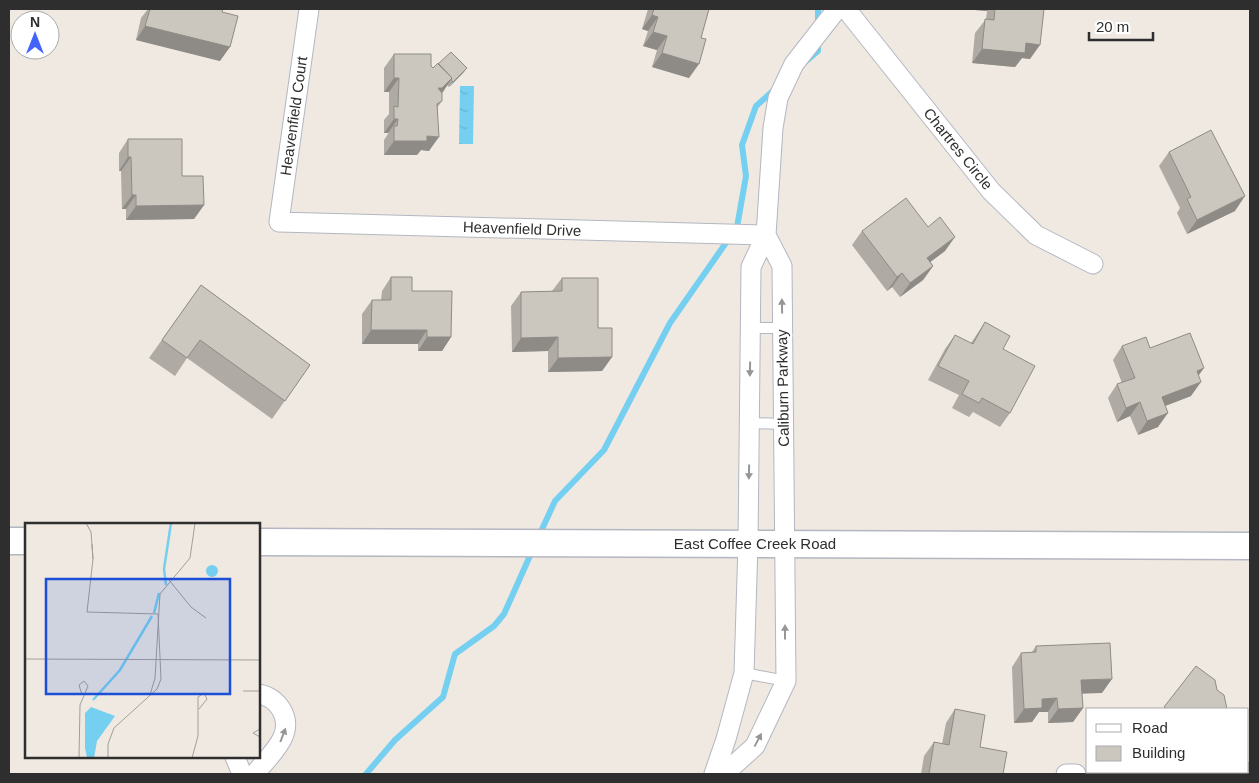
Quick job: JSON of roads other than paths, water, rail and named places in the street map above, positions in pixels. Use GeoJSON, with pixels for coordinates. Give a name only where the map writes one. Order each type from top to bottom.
{"type":"FeatureCollection","features":[{"type":"Feature","properties":{"kind":"street","name":"Heavenfield Court"},"geometry":{"type":"LineString","coordinates":[[279,222],[309,9]]}},
{"type":"Feature","properties":{"kind":"street","name":"Caliburn Parkway"},"geometry":{"type":"LineString","coordinates":[[714,774],[726,739],[744,673],[748,544],[751,267],[766,236],[772,138],[778,98],[794,64],[836,9]]}},
{"type":"Feature","properties":{"kind":"street","name":"Chartres Circle"},"geometry":{"type":"LineString","coordinates":[[846,9],[991,191],[1036,236],[1092,264]]}},
{"type":"Feature","properties":{"kind":"street","name":"Heavenfield Drive"},"geometry":{"type":"LineString","coordinates":[[279,222],[766,236]]}},
{"type":"Feature","properties":{"kind":"street","name":"Caliburn Parkway"},"geometry":{"type":"LineString","coordinates":[[766,236],[782,266],[786,681]]}},
{"type":"Feature","properties":{"kind":"street"},"geometry":{"type":"LineString","coordinates":[[9,541],[25,542]]}},
{"type":"Feature","properties":{"kind":"street","name":"East Coffee Creek Road"},"geometry":{"type":"LineString","coordinates":[[260,542],[1250,546]]}},
{"type":"Feature","properties":{"kind":"street"},"geometry":{"type":"LineString","coordinates":[[724,774],[755,746],[786,681]]}},
{"type":"Feature","properties":{"kind":"street"},"geometry":{"type":"LineString","coordinates":[[255,774],[281,742],[286,730],[286,720],[278,705],[272,699],[260,694]]}},
{"type":"Feature","properties":{"kind":"street"},"geometry":{"type":"LineString","coordinates":[[235,758],[242,774]]}},
{"type":"Feature","properties":{"kind":"street"},"geometry":{"type":"LineString","coordinates":[[1066,774],[1076,774]]}},
{"type":"Feature","properties":{"kind":"lane"},"geometry":{"type":"LineString","coordinates":[[751,328],[782,328]]}},
{"type":"Feature","properties":{"kind":"lane"},"geometry":{"type":"LineString","coordinates":[[750,423],[784,424]]}},
{"type":"Feature","properties":{"kind":"lane"},"geometry":{"type":"LineString","coordinates":[[744,673],[786,681]]}},
{"type":"Feature","properties":{"kind":"water"},"geometry":{"type":"Polygon","coordinates":[[[460,86],[474,86],[473,144],[459,144],[460,86]]]}},
{"type":"Feature","properties":{"kind":"waterway"},"geometry":{"type":"LineString","coordinates":[[818,9],[818,25]]}},
{"type":"Feature","properties":{"kind":"waterway"},"geometry":{"type":"LineString","coordinates":[[804,63],[818,51],[818,40]]}},
{"type":"Feature","properties":{"kind":"waterway"},"geometry":{"type":"LineString","coordinates":[[538,538],[555,501],[604,450],[670,323],[737,227],[746,176],[742,145],[756,106],[774,90]]}},
{"type":"Feature","properties":{"kind":"waterway"},"geometry":{"type":"LineString","coordinates":[[366,774],[395,740],[443,697],[455,654],[494,626],[504,614],[533,549]]}}]}
